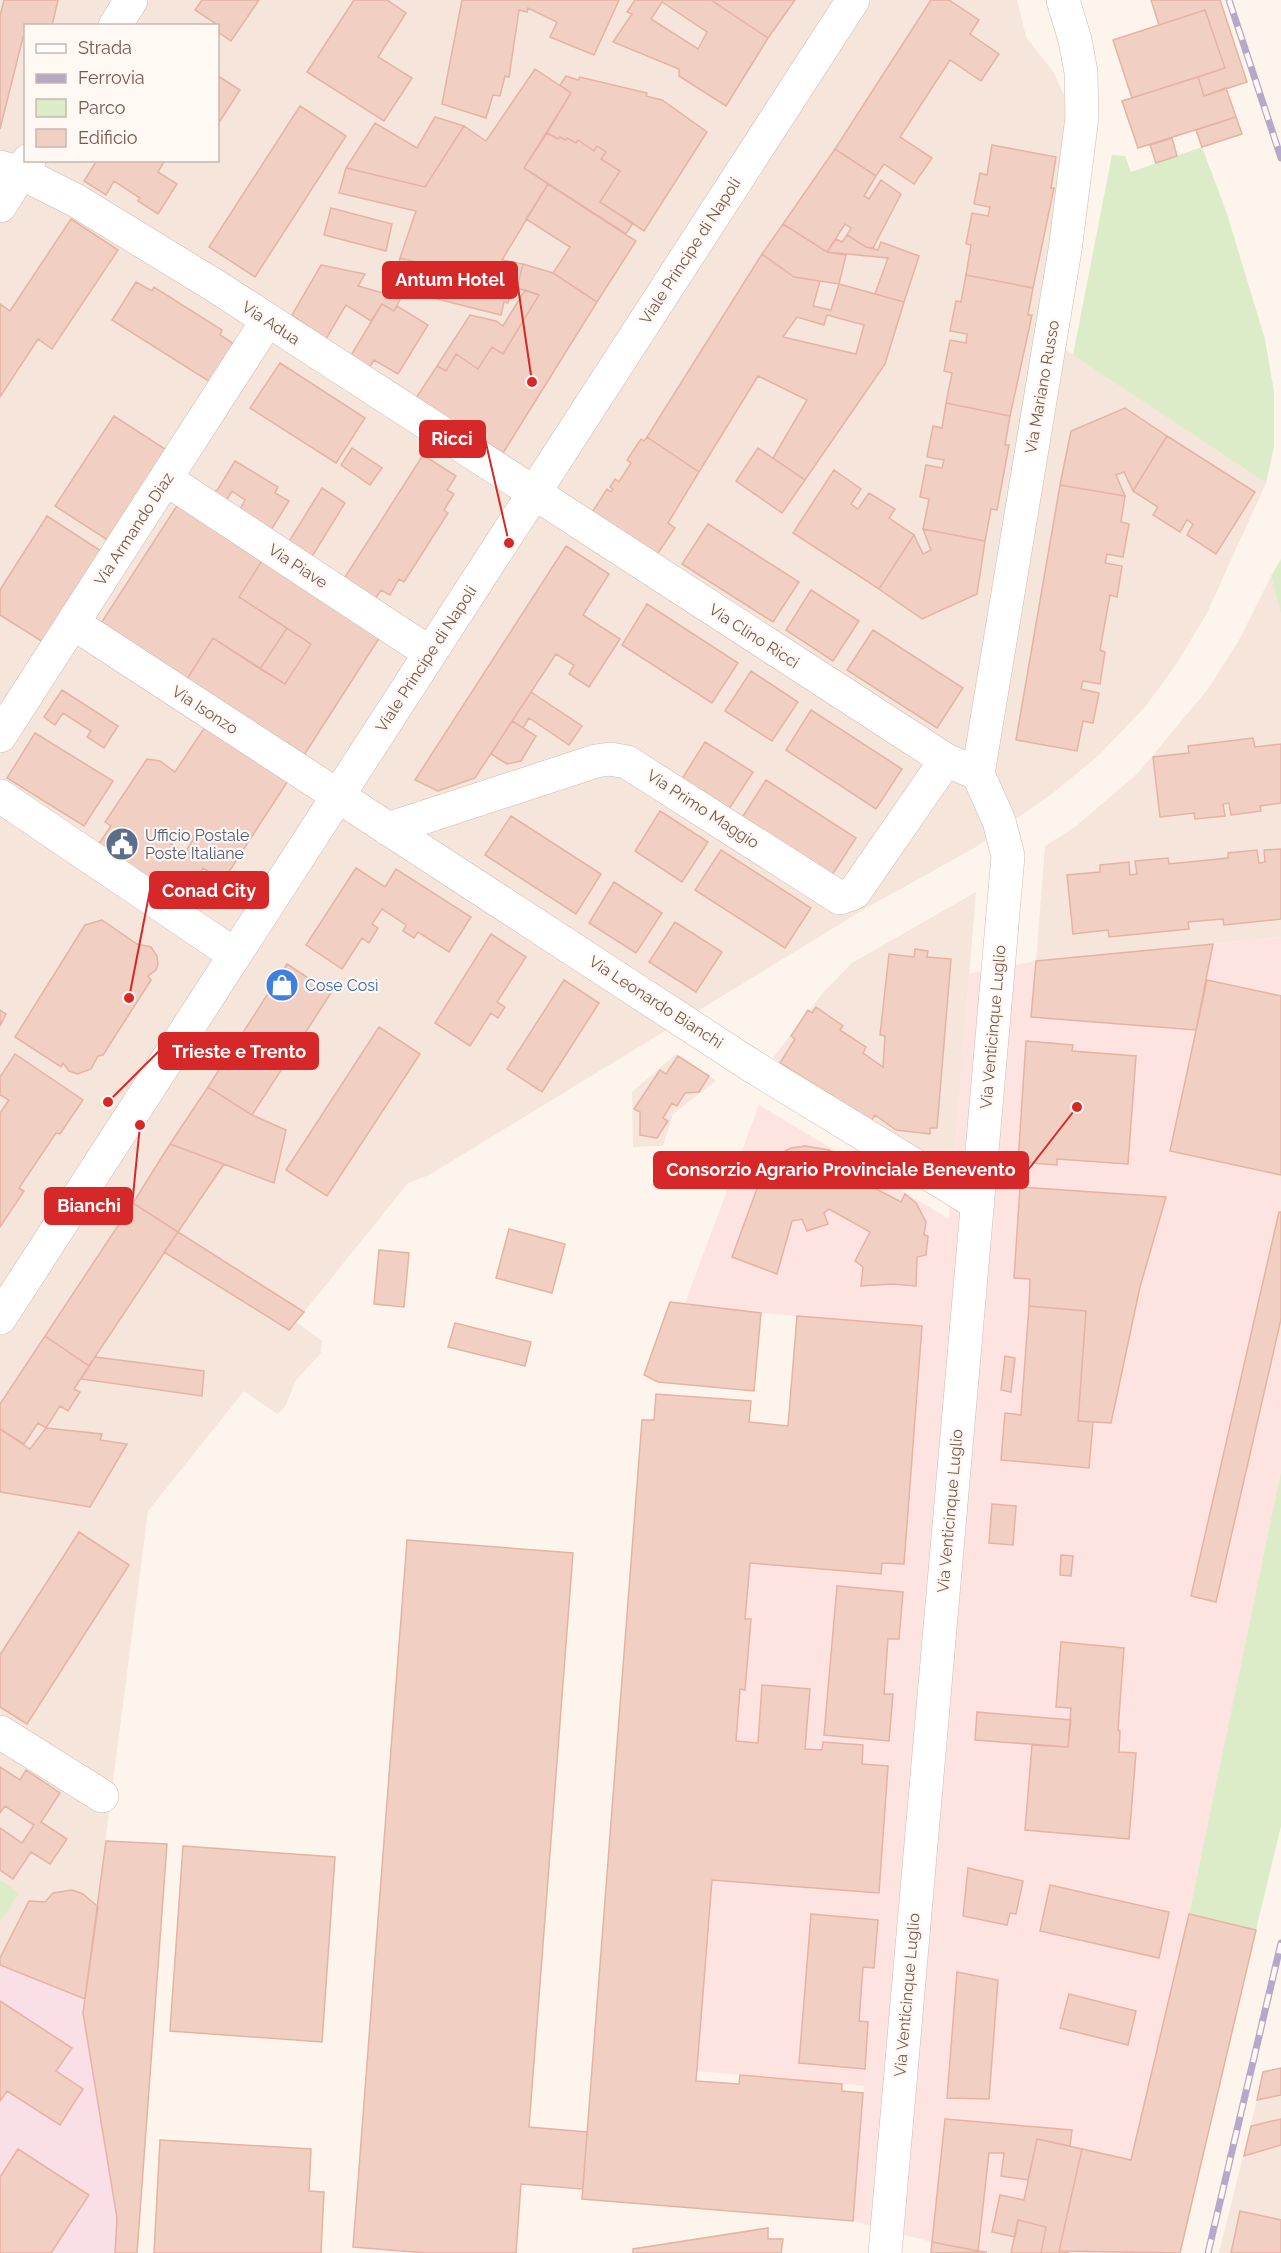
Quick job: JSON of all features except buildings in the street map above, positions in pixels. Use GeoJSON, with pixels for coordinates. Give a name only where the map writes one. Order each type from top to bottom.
{"type":"FeatureCollection","features":[{"type":"Feature","properties":{"kind":"street"},"geometry":{"type":"LineString","coordinates":[[116,24],[131,0]]}},
{"type":"Feature","properties":{"kind":"street","name":"Viale Principe di Napoli"},"geometry":{"type":"LineString","coordinates":[[0,1318],[853,0]]}},
{"type":"Feature","properties":{"kind":"street","name":"Via Mariano Russo"},"geometry":{"type":"LineString","coordinates":[[978,774],[1065,250],[1082,117],[1081,72],[1075,40],[1063,0]]}},
{"type":"Feature","properties":{"kind":"street"},"geometry":{"type":"LineString","coordinates":[[0,206],[17,167]]}},
{"type":"Feature","properties":{"kind":"street","name":"Via Adua"},"geometry":{"type":"LineString","coordinates":[[17,167],[75,200],[267,321],[533,494]]}},
{"type":"Feature","properties":{"kind":"street","name":"Via Armando Diaz"},"geometry":{"type":"LineString","coordinates":[[0,736],[267,321]]}},
{"type":"Feature","properties":{"kind":"street","name":"Via Piave"},"geometry":{"type":"LineString","coordinates":[[166,479],[430,653]]}},
{"type":"Feature","properties":{"kind":"street","name":"Via Clino Ricci"},"geometry":{"type":"LineString","coordinates":[[533,494],[946,760],[978,774]]}},
{"type":"Feature","properties":{"kind":"street","name":"Via Isonzo"},"geometry":{"type":"LineString","coordinates":[[73,624],[337,797]]}},
{"type":"Feature","properties":{"kind":"street","name":"Via Primo Maggio"},"geometry":{"type":"LineString","coordinates":[[388,829],[596,761],[610,759],[627,762],[840,898],[854,893],[946,760]]}},
{"type":"Feature","properties":{"kind":"street","name":"Via Venticinque Luglio"},"geometry":{"type":"LineString","coordinates":[[885,2253],[1008,856],[999,821],[978,774]]}},
{"type":"Feature","properties":{"kind":"street"},"geometry":{"type":"LineString","coordinates":[[0,796],[234,955]]}},
{"type":"Feature","properties":{"kind":"street","name":"Via Leonardo Bianchi"},"geometry":{"type":"LineString","coordinates":[[337,797],[752,1066],[978,1204]]}},
{"type":"Feature","properties":{"kind":"street"},"geometry":{"type":"LineString","coordinates":[[0,1732],[102,1796]]}},
{"type":"Feature","properties":{"kind":"shaded area"},"geometry":{"type":"Polygon","coordinates":[[[0,0],[1017,0],[1026,37],[1054,73],[1075,121],[1040,333],[1266,483],[1206,615],[1175,666],[1145,707],[1098,756],[1053,793],[976,847],[868,907],[429,1175],[408,1183],[296,1322],[322,1341],[321,1353],[296,1380],[285,1407],[277,1414],[244,1391],[148,1511],[83,2013],[117,2218],[0,2253],[0,0]]]}},
{"type":"Feature","properties":{"kind":"shaded area"},"geometry":{"type":"Polygon","coordinates":[[[1271,576],[1281,615],[1281,937],[1036,961],[1045,846],[1075,827],[1138,773],[1208,689],[1239,640],[1271,576]]]}},
{"type":"Feature","properties":{"kind":"shaded area"},"geometry":{"type":"Polygon","coordinates":[[[976,892],[953,1173],[773,1058],[822,994],[852,963],[976,892]]]}},
{"type":"Feature","properties":{"kind":"shaded area"},"geometry":{"type":"Polygon","coordinates":[[[1281,937],[1281,1471],[1189,1914],[1256,1930],[1180,2253],[1041,2253],[1015,2237],[992,2232],[987,2252],[932,2242],[853,2221],[864,2086],[696,2071],[712,1880],[879,1893],[888,1766],[862,1764],[863,1745],[823,1742],[822,1750],[805,1749],[810,1690],[762,1686],[758,1743],[736,1741],[740,1689],[745,1689],[751,1619],[745,1619],[750,1563],[881,1574],[882,1563],[904,1564],[922,1327],[684,1306],[759,1105],[949,1219],[969,974],[1036,961],[1281,937]]]}},
{"type":"Feature","properties":{"kind":"shaded area"},"geometry":{"type":"Polygon","coordinates":[[[676,1054],[716,1081],[673,1114],[663,1146],[633,1147],[632,1092],[676,1054]]]}},
{"type":"Feature","properties":{"kind":"shaded area"},"geometry":{"type":"Polygon","coordinates":[[[0,1965],[85,1999],[83,2013],[117,2218],[117,2253],[0,2253],[0,1965]]]}},
{"type":"Feature","properties":{"kind":"shaded area"},"geometry":{"type":"Polygon","coordinates":[[[1281,2095],[1281,2253],[1219,2253],[1257,2100],[1281,2095]]]}},
{"type":"Feature","properties":{"kind":"shaded area"},"geometry":{"type":"Polygon","coordinates":[[[992,2232],[1014,2237],[1041,2253],[931,2253],[932,2242],[992,2232]]]}},
{"type":"Feature","properties":{"kind":"green space"},"geometry":{"type":"Polygon","coordinates":[[[1202,147],[1227,214],[1265,339],[1274,392],[1274,447],[1266,483],[1073,355],[1112,155],[1125,156],[1131,172],[1202,147]]]}},
{"type":"Feature","properties":{"kind":"green space"},"geometry":{"type":"Polygon","coordinates":[[[1281,559],[1281,615],[1271,576],[1281,559]]]}},
{"type":"Feature","properties":{"kind":"green space"},"geometry":{"type":"Polygon","coordinates":[[[1281,1471],[1281,1826],[1256,1930],[1189,1914],[1281,1471]]]}},
{"type":"Feature","properties":{"kind":"green space"},"geometry":{"type":"Polygon","coordinates":[[[0,1880],[19,1893],[0,1922],[0,1880]]]}},
{"type":"Feature","properties":{"kind":"railway"},"geometry":{"type":"LineString","coordinates":[[1229,0],[1281,158]]}},
{"type":"Feature","properties":{"kind":"railway"},"geometry":{"type":"LineString","coordinates":[[1208,2253],[1281,1943]]}},
{"type":"Feature","properties":{"kind":"place","name":"Antum Hotel"},"geometry":{"type":"Point","coordinates":[532,382]}},
{"type":"Feature","properties":{"kind":"place","name":"Ricci"},"geometry":{"type":"Point","coordinates":[509,543]}},
{"type":"Feature","properties":{"kind":"place","name":"Ufficio Postale Poste Italiane"},"geometry":{"type":"Point","coordinates":[122,844]}},
{"type":"Feature","properties":{"kind":"place","name":"Cose Così"},"geometry":{"type":"Point","coordinates":[282,985]}},
{"type":"Feature","properties":{"kind":"place","name":"Conad City"},"geometry":{"type":"Point","coordinates":[129,998]}},
{"type":"Feature","properties":{"kind":"place","name":"Trieste e Trento"},"geometry":{"type":"Point","coordinates":[108,1102]}},
{"type":"Feature","properties":{"kind":"place","name":"Consorzio Agrario Provinciale Benevento"},"geometry":{"type":"Point","coordinates":[1077,1107]}},
{"type":"Feature","properties":{"kind":"place","name":"Bianchi"},"geometry":{"type":"Point","coordinates":[140,1125]}}]}
